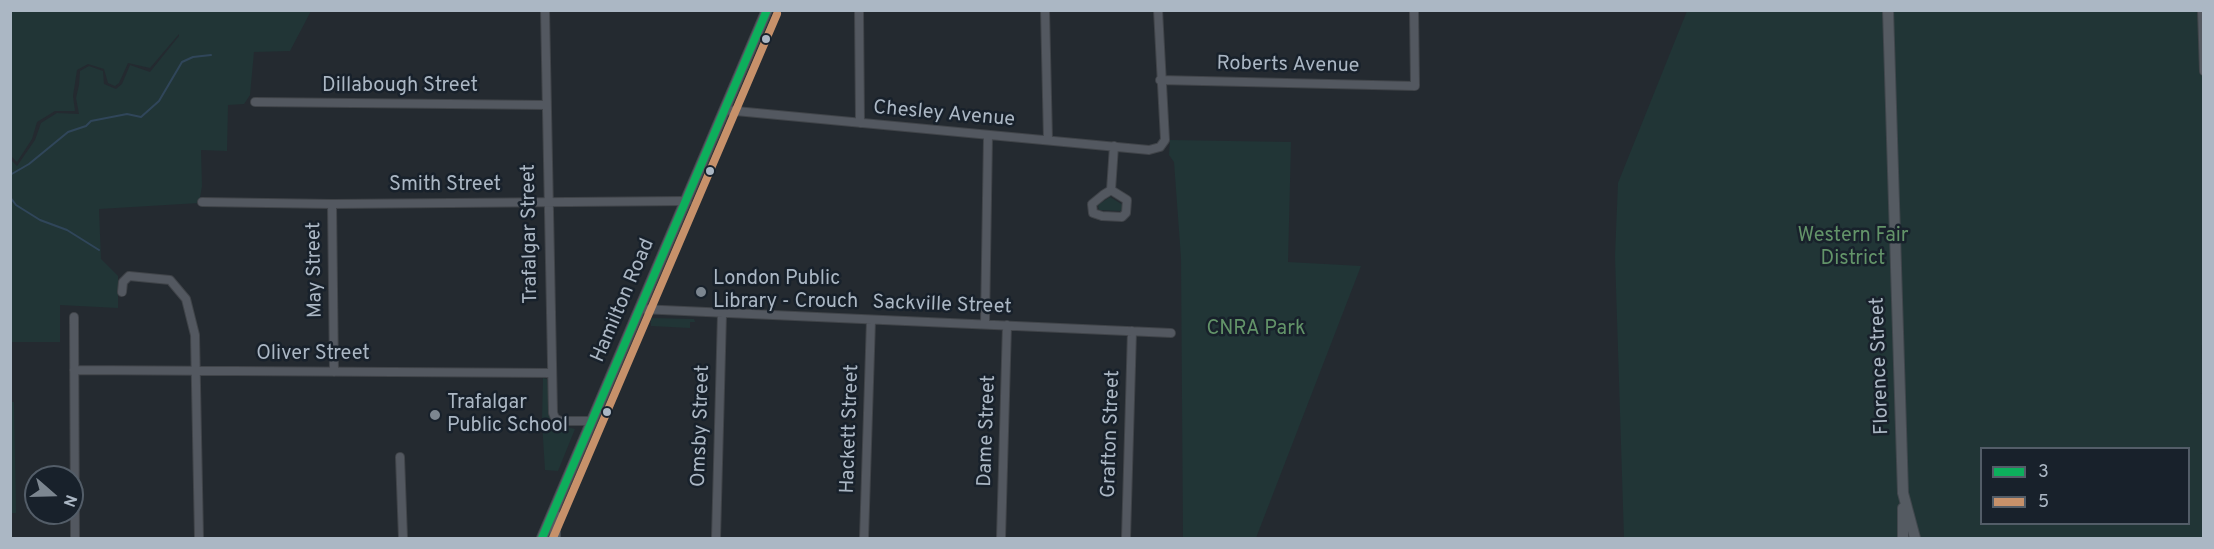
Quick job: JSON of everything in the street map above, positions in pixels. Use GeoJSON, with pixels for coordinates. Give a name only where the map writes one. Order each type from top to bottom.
{"type":"FeatureCollection","features":[{"type":"Feature","properties":{"kind":"main road","name":"Hamilton Road"},"geometry":{"type":"LineString","coordinates":[[542,538],[767,10]]}},
{"type":"Feature","properties":{"kind":"main road","name":"Florence Street"},"geometry":{"type":"LineString","coordinates":[[1888,10],[1903,493],[1915,538]]}},
{"type":"Feature","properties":{"kind":"main road"},"geometry":{"type":"LineString","coordinates":[[1903,493],[1903,538]]}},
{"type":"Feature","properties":{"kind":"main road"},"geometry":{"type":"LineString","coordinates":[[555,510],[555,538]]}},
{"type":"Feature","properties":{"kind":"street","name":"Trafalgar Street"},"geometry":{"type":"LineString","coordinates":[[545,10],[552,373],[555,418],[566,422],[592,421]]}},
{"type":"Feature","properties":{"kind":"street"},"geometry":{"type":"LineString","coordinates":[[859,10],[860,123]]}},
{"type":"Feature","properties":{"kind":"street"},"geometry":{"type":"LineString","coordinates":[[1046,10],[1048,140]]}},
{"type":"Feature","properties":{"kind":"street"},"geometry":{"type":"LineString","coordinates":[[1158,10],[1160,80]]}},
{"type":"Feature","properties":{"kind":"street","name":"Roberts Avenue"},"geometry":{"type":"LineString","coordinates":[[1160,80],[1415,86],[1414,10]]}},
{"type":"Feature","properties":{"kind":"street"},"geometry":{"type":"LineString","coordinates":[[2202,10],[2204,71]]}},
{"type":"Feature","properties":{"kind":"street","name":"Chesley Avenue"},"geometry":{"type":"LineString","coordinates":[[726,110],[1149,150],[1160,147],[1165,140],[1160,80]]}},
{"type":"Feature","properties":{"kind":"street","name":"Dillabough Street"},"geometry":{"type":"LineString","coordinates":[[255,102],[546,105]]}},
{"type":"Feature","properties":{"kind":"street"},"geometry":{"type":"LineString","coordinates":[[985,323],[988,136]]}},
{"type":"Feature","properties":{"kind":"street"},"geometry":{"type":"LineString","coordinates":[[1111,190],[1114,146]]}},
{"type":"Feature","properties":{"kind":"street","name":"Smith Street"},"geometry":{"type":"LineString","coordinates":[[202,202],[332,204],[687,201]]}},
{"type":"Feature","properties":{"kind":"street","name":"May Street"},"geometry":{"type":"LineString","coordinates":[[332,204],[334,372]]}},
{"type":"Feature","properties":{"kind":"street"},"geometry":{"type":"LineString","coordinates":[[122,292],[123,282],[129,276],[170,280],[186,299],[195,335],[199,538]]}},
{"type":"Feature","properties":{"kind":"street","name":"Sackville Street"},"geometry":{"type":"LineString","coordinates":[[640,309],[1172,333]]}},
{"type":"Feature","properties":{"kind":"street","name":"Omsby Street"},"geometry":{"type":"LineString","coordinates":[[716,538],[722,314]]}},
{"type":"Feature","properties":{"kind":"street"},"geometry":{"type":"LineString","coordinates":[[74,317],[75,538]]}},
{"type":"Feature","properties":{"kind":"street","name":"Hackett Street"},"geometry":{"type":"LineString","coordinates":[[864,538],[871,320]]}},
{"type":"Feature","properties":{"kind":"street","name":"Dame Street"},"geometry":{"type":"LineString","coordinates":[[1001,538],[1007,325]]}},
{"type":"Feature","properties":{"kind":"street","name":"Grafton Street"},"geometry":{"type":"LineString","coordinates":[[1126,538],[1132,331]]}},
{"type":"Feature","properties":{"kind":"street","name":"Oliver Street"},"geometry":{"type":"LineString","coordinates":[[74,370],[552,373]]}},
{"type":"Feature","properties":{"kind":"street"},"geometry":{"type":"LineString","coordinates":[[400,457],[403,538]]}},
{"type":"Feature","properties":{"kind":"green space"},"geometry":{"type":"Polygon","coordinates":[[[11,11],[311,11],[290,51],[254,52],[250,95],[244,104],[228,105],[227,151],[201,150],[202,186],[199,203],[99,209],[101,259],[118,276],[118,308],[60,305],[60,342],[11,342],[10,159],[17,166],[35,140],[41,123],[57,113],[79,114],[76,98],[80,71],[89,66],[103,71],[104,84],[116,89],[122,84],[130,65],[150,72],[179,34],[150,68],[128,63],[119,83],[115,86],[108,83],[104,69],[88,64],[77,70],[73,96],[75,111],[55,111],[37,122],[32,139],[17,162],[10,155],[11,11]]]}},
{"type":"Feature","properties":{"kind":"green space","name":"Western Fair District"},"geometry":{"type":"Polygon","coordinates":[[[1687,11],[2203,11],[2204,313],[2201,360],[2203,336],[2204,393],[2200,393],[2204,394],[2203,538],[1624,538],[1615,256],[1618,183],[1687,11]]]}},
{"type":"Feature","properties":{"kind":"green space","name":"CNRA Park"},"geometry":{"type":"Polygon","coordinates":[[[1170,140],[1291,142],[1288,262],[1361,266],[1256,538],[1183,538],[1181,258],[1174,162],[1169,155],[1170,140]]]}},
{"type":"Feature","properties":{"kind":"green space"},"geometry":{"type":"Polygon","coordinates":[[[1110,197],[1123,205],[1123,210],[1099,210],[1098,205],[1110,197]]]}},
{"type":"Feature","properties":{"kind":"green space"},"geometry":{"type":"Polygon","coordinates":[[[651,318],[694,319],[695,322],[690,322],[690,328],[651,326],[651,318]]]}},
{"type":"Feature","properties":{"kind":"green space"},"geometry":{"type":"Polygon","coordinates":[[[543,378],[547,379],[551,420],[554,424],[575,429],[558,471],[545,470],[542,422],[543,378]]]}},
{"type":"Feature","properties":{"kind":"green space"},"geometry":{"type":"Polygon","coordinates":[[[11,402],[14,402],[16,513],[11,513],[11,402]]]}},
{"type":"Feature","properties":{"kind":"waterway"},"geometry":{"type":"LineString","coordinates":[[10,175],[29,164],[68,132],[86,126],[91,121],[127,114],[141,117],[159,101],[182,62],[193,57],[211,55]]}},
{"type":"Feature","properties":{"kind":"waterway"},"geometry":{"type":"LineString","coordinates":[[10,197],[16,205],[40,220],[67,230],[99,250]]}},
{"type":"Feature","properties":{"kind":"transit line","name":"3"},"geometry":{"type":"LineString","coordinates":[[542,538],[767,10]]}},
{"type":"Feature","properties":{"kind":"transit line","name":"5"},"geometry":{"type":"LineString","coordinates":[[553,538],[777,14]]}},
{"type":"Feature","properties":{"kind":"place","name":"London Public Library - Crouch"},"geometry":{"type":"Point","coordinates":[701,292]}},
{"type":"Feature","properties":{"kind":"place","name":"Trafalgar Public School"},"geometry":{"type":"Point","coordinates":[435,415]}}]}
